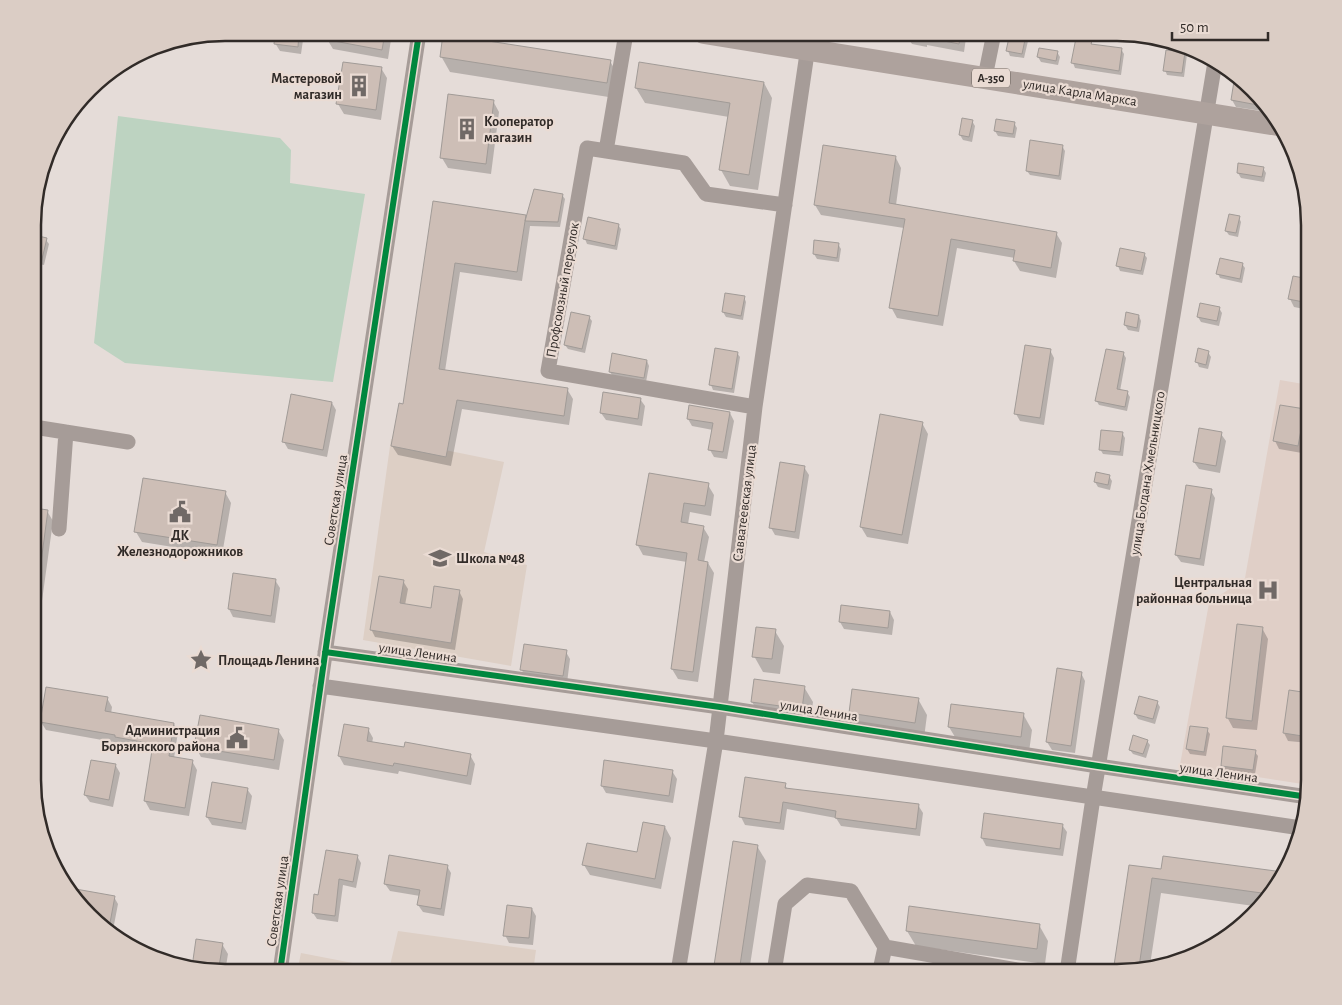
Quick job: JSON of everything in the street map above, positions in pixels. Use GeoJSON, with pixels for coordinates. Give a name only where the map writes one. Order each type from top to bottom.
{"type":"FeatureCollection","features":[{"type":"Feature","properties":{"kind":"highway","name":"улица Карла Маркса"},"geometry":{"type":"LineString","coordinates":[[809,41],[985,77],[1270,124]]}},
{"type":"Feature","properties":{"kind":"street","name":"Советская улица"},"geometry":{"type":"LineString","coordinates":[[281,964],[325,652],[418,41]]}},
{"type":"Feature","properties":{"kind":"street"},"geometry":{"type":"LineString","coordinates":[[625,41],[606,151],[684,162],[706,194],[785,205]]}},
{"type":"Feature","properties":{"kind":"street","name":"Савватеевская улица"},"geometry":{"type":"LineString","coordinates":[[679,964],[716,741],[755,407],[809,41]]}},
{"type":"Feature","properties":{"kind":"street"},"geometry":{"type":"LineString","coordinates":[[985,77],[992,41]]}},
{"type":"Feature","properties":{"kind":"street","name":"улица Богдана Хмельницкого"},"geometry":{"type":"LineString","coordinates":[[1068,964],[1098,766],[1214,69]]}},
{"type":"Feature","properties":{"kind":"street","name":"Профсоюзный переулок"},"geometry":{"type":"LineString","coordinates":[[606,151],[587,148],[548,371],[755,407]]}},
{"type":"Feature","properties":{"kind":"street"},"geometry":{"type":"LineString","coordinates":[[41,427],[128,442]]}},
{"type":"Feature","properties":{"kind":"street"},"geometry":{"type":"LineString","coordinates":[[59,529],[66,432]]}},
{"type":"Feature","properties":{"kind":"street","name":"улица Ленина"},"geometry":{"type":"LineString","coordinates":[[325,652],[720,707],[1300,797]]}},
{"type":"Feature","properties":{"kind":"street"},"geometry":{"type":"LineString","coordinates":[[320,686],[716,741],[1294,827]]}},
{"type":"Feature","properties":{"kind":"street"},"geometry":{"type":"LineString","coordinates":[[775,964],[784,904],[807,885],[851,891],[884,948],[881,964]]}},
{"type":"Feature","properties":{"kind":"street"},"geometry":{"type":"LineString","coordinates":[[884,948],[981,964]]}},
{"type":"Feature","properties":{"kind":"shaded area","name":"Центральная районная больница"},"geometry":{"type":"Polygon","coordinates":[[[1280,380],[1301,384],[1301,784],[1180,765],[1209,603],[1245,578],[1280,380]]]}},
{"type":"Feature","properties":{"kind":"shaded area","name":"Школа №48"},"geometry":{"type":"Polygon","coordinates":[[[391,439],[504,462],[484,552],[527,565],[511,666],[363,640],[391,439]]]}},
{"type":"Feature","properties":{"kind":"shaded area"},"geometry":{"type":"Polygon","coordinates":[[[398,931],[536,950],[534,964],[390,964],[398,931]]]}},
{"type":"Feature","properties":{"kind":"shaded area"},"geometry":{"type":"Polygon","coordinates":[[[301,953],[358,964],[299,964],[301,953]]]}},
{"type":"Feature","properties":{"kind":"green space"},"geometry":{"type":"Polygon","coordinates":[[[118,116],[280,138],[291,150],[290,183],[365,194],[333,382],[125,363],[94,343],[118,116]]]}},
{"type":"Feature","properties":{"kind":"building"},"geometry":{"type":"Polygon","coordinates":[[[274,41],[298,41],[298,47],[274,44],[274,41]]]}},
{"type":"Feature","properties":{"kind":"building"},"geometry":{"type":"Polygon","coordinates":[[[334,41],[384,41],[382,50],[334,41]]]}},
{"type":"Feature","properties":{"kind":"building"},"geometry":{"type":"Polygon","coordinates":[[[442,41],[488,41],[611,60],[607,83],[440,57],[442,41]]]}},
{"type":"Feature","properties":{"kind":"building"},"geometry":{"type":"Polygon","coordinates":[[[944,41],[960,41],[959,44],[944,41]]]}},
{"type":"Feature","properties":{"kind":"building"},"geometry":{"type":"Polygon","coordinates":[[[1008,41],[1025,41],[1022,54],[1006,51],[1008,41]]]}},
{"type":"Feature","properties":{"kind":"building"},"geometry":{"type":"Polygon","coordinates":[[[1075,41],[1092,41],[1091,44],[1122,48],[1119,71],[1071,63],[1075,41]]]}},
{"type":"Feature","properties":{"kind":"building"},"geometry":{"type":"Polygon","coordinates":[[[1039,48],[1058,51],[1056,61],[1037,57],[1039,48]]]}},
{"type":"Feature","properties":{"kind":"building"},"geometry":{"type":"Polygon","coordinates":[[[1166,50],[1185,54],[1182,73],[1163,71],[1166,50]]]}},
{"type":"Feature","properties":{"kind":"building","name":"Мастеровой магазин"},"geometry":{"type":"Polygon","coordinates":[[[343,62],[382,67],[376,110],[336,104],[343,62]]]}},
{"type":"Feature","properties":{"kind":"building"},"geometry":{"type":"Polygon","coordinates":[[[639,62],[764,82],[749,175],[719,170],[730,103],[635,88],[639,62]]]}},
{"type":"Feature","properties":{"kind":"building"},"geometry":{"type":"Polygon","coordinates":[[[1234,83],[1256,105],[1231,100],[1234,83]]]}},
{"type":"Feature","properties":{"kind":"building","name":"Кооператор магазин"},"geometry":{"type":"Polygon","coordinates":[[[448,94],[494,100],[486,164],[440,158],[448,94]]]}},
{"type":"Feature","properties":{"kind":"building"},"geometry":{"type":"Polygon","coordinates":[[[962,118],[973,120],[969,137],[959,135],[962,118]]]}},
{"type":"Feature","properties":{"kind":"building"},"geometry":{"type":"Polygon","coordinates":[[[996,119],[1015,122],[1013,134],[994,131],[996,119]]]}},
{"type":"Feature","properties":{"kind":"building"},"geometry":{"type":"Polygon","coordinates":[[[1030,140],[1063,145],[1059,176],[1026,171],[1030,140]]]}},
{"type":"Feature","properties":{"kind":"building"},"geometry":{"type":"Polygon","coordinates":[[[823,145],[896,156],[889,203],[1057,232],[1051,268],[1013,261],[1015,250],[951,239],[938,316],[889,308],[905,219],[814,205],[823,145]]]}},
{"type":"Feature","properties":{"kind":"building"},"geometry":{"type":"Polygon","coordinates":[[[1238,163],[1264,167],[1262,177],[1237,173],[1238,163]]]}},
{"type":"Feature","properties":{"kind":"building"},"geometry":{"type":"Polygon","coordinates":[[[534,189],[563,194],[558,222],[525,221],[534,189]]]}},
{"type":"Feature","properties":{"kind":"building"},"geometry":{"type":"Polygon","coordinates":[[[433,201],[526,215],[517,272],[455,263],[439,369],[568,388],[564,416],[457,400],[446,457],[391,446],[399,403],[403,404],[433,201]]]}},
{"type":"Feature","properties":{"kind":"building"},"geometry":{"type":"Polygon","coordinates":[[[1229,214],[1240,216],[1236,233],[1225,231],[1229,214]]]}},
{"type":"Feature","properties":{"kind":"building"},"geometry":{"type":"Polygon","coordinates":[[[588,217],[619,224],[615,246],[583,239],[588,217]]]}},
{"type":"Feature","properties":{"kind":"building"},"geometry":{"type":"Polygon","coordinates":[[[41,237],[47,238],[41,263],[41,237]]]}},
{"type":"Feature","properties":{"kind":"building"},"geometry":{"type":"Polygon","coordinates":[[[814,240],[839,243],[837,258],[813,254],[814,240]]]}},
{"type":"Feature","properties":{"kind":"building"},"geometry":{"type":"Polygon","coordinates":[[[1120,248],[1145,253],[1141,271],[1116,266],[1120,248]]]}},
{"type":"Feature","properties":{"kind":"building"},"geometry":{"type":"Polygon","coordinates":[[[1220,258],[1243,263],[1240,279],[1216,274],[1220,258]]]}},
{"type":"Feature","properties":{"kind":"building"},"geometry":{"type":"Polygon","coordinates":[[[1293,276],[1301,278],[1301,301],[1288,299],[1293,276]]]}},
{"type":"Feature","properties":{"kind":"building"},"geometry":{"type":"Polygon","coordinates":[[[725,293],[745,296],[741,316],[722,312],[725,293]]]}},
{"type":"Feature","properties":{"kind":"building"},"geometry":{"type":"Polygon","coordinates":[[[1200,303],[1220,307],[1217,321],[1197,317],[1200,303]]]}},
{"type":"Feature","properties":{"kind":"building"},"geometry":{"type":"Polygon","coordinates":[[[571,312],[590,316],[582,349],[564,345],[571,312]]]}},
{"type":"Feature","properties":{"kind":"building"},"geometry":{"type":"Polygon","coordinates":[[[1126,312],[1139,315],[1137,328],[1124,325],[1126,312]]]}},
{"type":"Feature","properties":{"kind":"building"},"geometry":{"type":"Polygon","coordinates":[[[1025,345],[1051,349],[1040,418],[1014,414],[1025,345]]]}},
{"type":"Feature","properties":{"kind":"building"},"geometry":{"type":"Polygon","coordinates":[[[715,348],[738,352],[732,389],[709,385],[715,348]]]}},
{"type":"Feature","properties":{"kind":"building"},"geometry":{"type":"Polygon","coordinates":[[[1198,348],[1209,351],[1206,365],[1195,362],[1198,348]]]}},
{"type":"Feature","properties":{"kind":"building"},"geometry":{"type":"Polygon","coordinates":[[[1106,349],[1124,352],[1117,389],[1128,391],[1125,407],[1095,401],[1106,349]]]}},
{"type":"Feature","properties":{"kind":"building"},"geometry":{"type":"Polygon","coordinates":[[[612,353],[647,360],[644,378],[609,372],[612,353]]]}},
{"type":"Feature","properties":{"kind":"building"},"geometry":{"type":"Polygon","coordinates":[[[603,392],[641,398],[638,419],[600,413],[603,392]]]}},
{"type":"Feature","properties":{"kind":"building"},"geometry":{"type":"Polygon","coordinates":[[[291,394],[332,402],[323,450],[282,442],[291,394]]]}},
{"type":"Feature","properties":{"kind":"building"},"geometry":{"type":"Polygon","coordinates":[[[689,405],[730,412],[723,452],[708,450],[713,423],[687,419],[689,405]]]}},
{"type":"Feature","properties":{"kind":"building"},"geometry":{"type":"Polygon","coordinates":[[[1280,405],[1301,408],[1301,430],[1298,446],[1273,441],[1280,405]]]}},
{"type":"Feature","properties":{"kind":"building"},"geometry":{"type":"Polygon","coordinates":[[[880,414],[923,422],[902,535],[860,527],[880,414]]]}},
{"type":"Feature","properties":{"kind":"building"},"geometry":{"type":"Polygon","coordinates":[[[1199,428],[1222,432],[1216,466],[1193,462],[1199,428]]]}},
{"type":"Feature","properties":{"kind":"building"},"geometry":{"type":"Polygon","coordinates":[[[1101,430],[1123,432],[1120,452],[1099,450],[1101,430]]]}},
{"type":"Feature","properties":{"kind":"building"},"geometry":{"type":"Polygon","coordinates":[[[780,462],[805,466],[795,532],[769,528],[780,462]]]}},
{"type":"Feature","properties":{"kind":"building"},"geometry":{"type":"Polygon","coordinates":[[[1096,472],[1110,475],[1108,485],[1094,482],[1096,472]]]}},
{"type":"Feature","properties":{"kind":"building"},"geometry":{"type":"Polygon","coordinates":[[[649,473],[709,483],[705,506],[684,503],[681,522],[704,526],[698,560],[708,562],[693,672],[671,669],[687,553],[636,545],[649,473]]]}},
{"type":"Feature","properties":{"kind":"building","name":"ДК Железнодорожников"},"geometry":{"type":"Polygon","coordinates":[[[143,478],[226,491],[217,545],[134,532],[143,478]]]}},
{"type":"Feature","properties":{"kind":"building"},"geometry":{"type":"Polygon","coordinates":[[[1186,485],[1212,489],[1200,559],[1175,555],[1186,485]]]}},
{"type":"Feature","properties":{"kind":"building"},"geometry":{"type":"Polygon","coordinates":[[[41,509],[48,510],[41,562],[41,509]]]}},
{"type":"Feature","properties":{"kind":"building"},"geometry":{"type":"Polygon","coordinates":[[[233,573],[276,579],[271,616],[228,609],[233,573]]]}},
{"type":"Feature","properties":{"kind":"building"},"geometry":{"type":"Polygon","coordinates":[[[379,576],[404,580],[400,603],[431,608],[434,586],[460,590],[451,643],[370,630],[379,576]]]}},
{"type":"Feature","properties":{"kind":"building"},"geometry":{"type":"Polygon","coordinates":[[[841,605],[890,611],[888,628],[839,622],[841,605]]]}},
{"type":"Feature","properties":{"kind":"building"},"geometry":{"type":"Polygon","coordinates":[[[1237,624],[1263,627],[1252,721],[1226,718],[1237,624]]]}},
{"type":"Feature","properties":{"kind":"building"},"geometry":{"type":"Polygon","coordinates":[[[756,627],[776,629],[772,659],[752,657],[756,627]]]}},
{"type":"Feature","properties":{"kind":"building"},"geometry":{"type":"Polygon","coordinates":[[[524,644],[567,650],[563,676],[520,670],[524,644]]]}},
{"type":"Feature","properties":{"kind":"building"},"geometry":{"type":"Polygon","coordinates":[[[1057,668],[1082,672],[1071,746],[1046,742],[1057,668]]]}},
{"type":"Feature","properties":{"kind":"building"},"geometry":{"type":"Polygon","coordinates":[[[754,679],[805,686],[802,709],[751,702],[754,679]]]}},
{"type":"Feature","properties":{"kind":"building"},"geometry":{"type":"Polygon","coordinates":[[[46,687],[108,697],[105,711],[174,723],[169,756],[193,760],[185,808],[144,801],[153,744],[115,737],[115,735],[41,722],[46,687]]]}},
{"type":"Feature","properties":{"kind":"building"},"geometry":{"type":"Polygon","coordinates":[[[852,689],[919,698],[915,723],[849,713],[852,689]]]}},
{"type":"Feature","properties":{"kind":"building"},"geometry":{"type":"Polygon","coordinates":[[[1289,690],[1301,692],[1301,736],[1283,733],[1289,690]]]}},
{"type":"Feature","properties":{"kind":"building"},"geometry":{"type":"Polygon","coordinates":[[[1139,696],[1158,701],[1153,719],[1134,714],[1139,696]]]}},
{"type":"Feature","properties":{"kind":"building"},"geometry":{"type":"Polygon","coordinates":[[[951,704],[1024,713],[1021,737],[948,727],[951,704]]]}},
{"type":"Feature","properties":{"kind":"building","name":"Администрация Борзинского района"},"geometry":{"type":"Polygon","coordinates":[[[200,715],[279,729],[274,760],[194,747],[200,715]]]}},
{"type":"Feature","properties":{"kind":"building"},"geometry":{"type":"Polygon","coordinates":[[[344,724],[369,728],[367,741],[404,747],[405,742],[471,754],[467,776],[394,763],[393,766],[338,756],[344,724]]]}},
{"type":"Feature","properties":{"kind":"building"},"geometry":{"type":"Polygon","coordinates":[[[1190,726],[1208,728],[1204,752],[1186,749],[1190,726]]]}},
{"type":"Feature","properties":{"kind":"building"},"geometry":{"type":"Polygon","coordinates":[[[1133,735],[1148,740],[1143,754],[1129,750],[1133,735]]]}},
{"type":"Feature","properties":{"kind":"building"},"geometry":{"type":"Polygon","coordinates":[[[1223,746],[1256,750],[1253,770],[1221,766],[1223,746]]]}},
{"type":"Feature","properties":{"kind":"building"},"geometry":{"type":"Polygon","coordinates":[[[91,760],[116,764],[109,800],[84,795],[91,760]]]}},
{"type":"Feature","properties":{"kind":"building"},"geometry":{"type":"Polygon","coordinates":[[[604,760],[673,770],[669,796],[601,786],[604,760]]]}},
{"type":"Feature","properties":{"kind":"building"},"geometry":{"type":"Polygon","coordinates":[[[745,777],[786,783],[785,788],[919,804],[916,829],[835,818],[836,811],[783,802],[780,823],[739,817],[745,777]]]}},
{"type":"Feature","properties":{"kind":"building"},"geometry":{"type":"Polygon","coordinates":[[[212,782],[248,788],[242,823],[206,817],[212,782]]]}},
{"type":"Feature","properties":{"kind":"building"},"geometry":{"type":"Polygon","coordinates":[[[984,813],[1063,824],[1060,849],[981,838],[984,813]]]}},
{"type":"Feature","properties":{"kind":"building"},"geometry":{"type":"Polygon","coordinates":[[[643,822],[665,826],[655,879],[582,865],[587,843],[637,852],[643,822]]]}},
{"type":"Feature","properties":{"kind":"building"},"geometry":{"type":"Polygon","coordinates":[[[733,841],[758,845],[740,964],[714,964],[733,841]]]}},
{"type":"Feature","properties":{"kind":"building"},"geometry":{"type":"Polygon","coordinates":[[[326,850],[358,855],[353,882],[339,879],[335,916],[312,913],[314,894],[318,895],[326,850]]]}},
{"type":"Feature","properties":{"kind":"building"},"geometry":{"type":"Polygon","coordinates":[[[389,855],[448,865],[441,909],[417,905],[420,890],[384,884],[389,855]]]}},
{"type":"Feature","properties":{"kind":"building"},"geometry":{"type":"Polygon","coordinates":[[[1163,856],[1276,871],[1262,893],[1152,878],[1140,962],[1114,964],[1129,865],[1161,869],[1163,856]]]}},
{"type":"Feature","properties":{"kind":"building"},"geometry":{"type":"Polygon","coordinates":[[[77,889],[115,896],[110,923],[95,910],[77,889]]]}},
{"type":"Feature","properties":{"kind":"building"},"geometry":{"type":"Polygon","coordinates":[[[507,905],[532,908],[529,938],[503,936],[507,905]]]}},
{"type":"Feature","properties":{"kind":"building"},"geometry":{"type":"Polygon","coordinates":[[[909,906],[1040,924],[1037,949],[906,931],[909,906]]]}},
{"type":"Feature","properties":{"kind":"building"},"geometry":{"type":"Polygon","coordinates":[[[196,939],[223,943],[219,963],[193,960],[196,939]]]}},
{"type":"Feature","properties":{"kind":"cycle path"},"geometry":{"type":"LineString","coordinates":[[281,964],[327,640],[418,41]]}},
{"type":"Feature","properties":{"kind":"cycle path"},"geometry":{"type":"LineString","coordinates":[[325,652],[720,707],[1300,796]]}},
{"type":"Feature","properties":{"kind":"place","name":"Мастеровой магазин"},"geometry":{"type":"Point","coordinates":[359,86]}},
{"type":"Feature","properties":{"kind":"place","name":"Кооператор магазин"},"geometry":{"type":"Point","coordinates":[467,129]}},
{"type":"Feature","properties":{"kind":"place","name":"ДК Железнодорожников"},"geometry":{"type":"Point","coordinates":[180,512]}},
{"type":"Feature","properties":{"kind":"place","name":"Школа №48"},"geometry":{"type":"Point","coordinates":[440,558]}},
{"type":"Feature","properties":{"kind":"place","name":"Центральная районная больница"},"geometry":{"type":"Point","coordinates":[1268,590]}},
{"type":"Feature","properties":{"kind":"place","name":"Площадь Ленина"},"geometry":{"type":"Point","coordinates":[201,660]}},
{"type":"Feature","properties":{"kind":"place","name":"Администрация Борзинского района"},"geometry":{"type":"Point","coordinates":[237,738]}}]}
